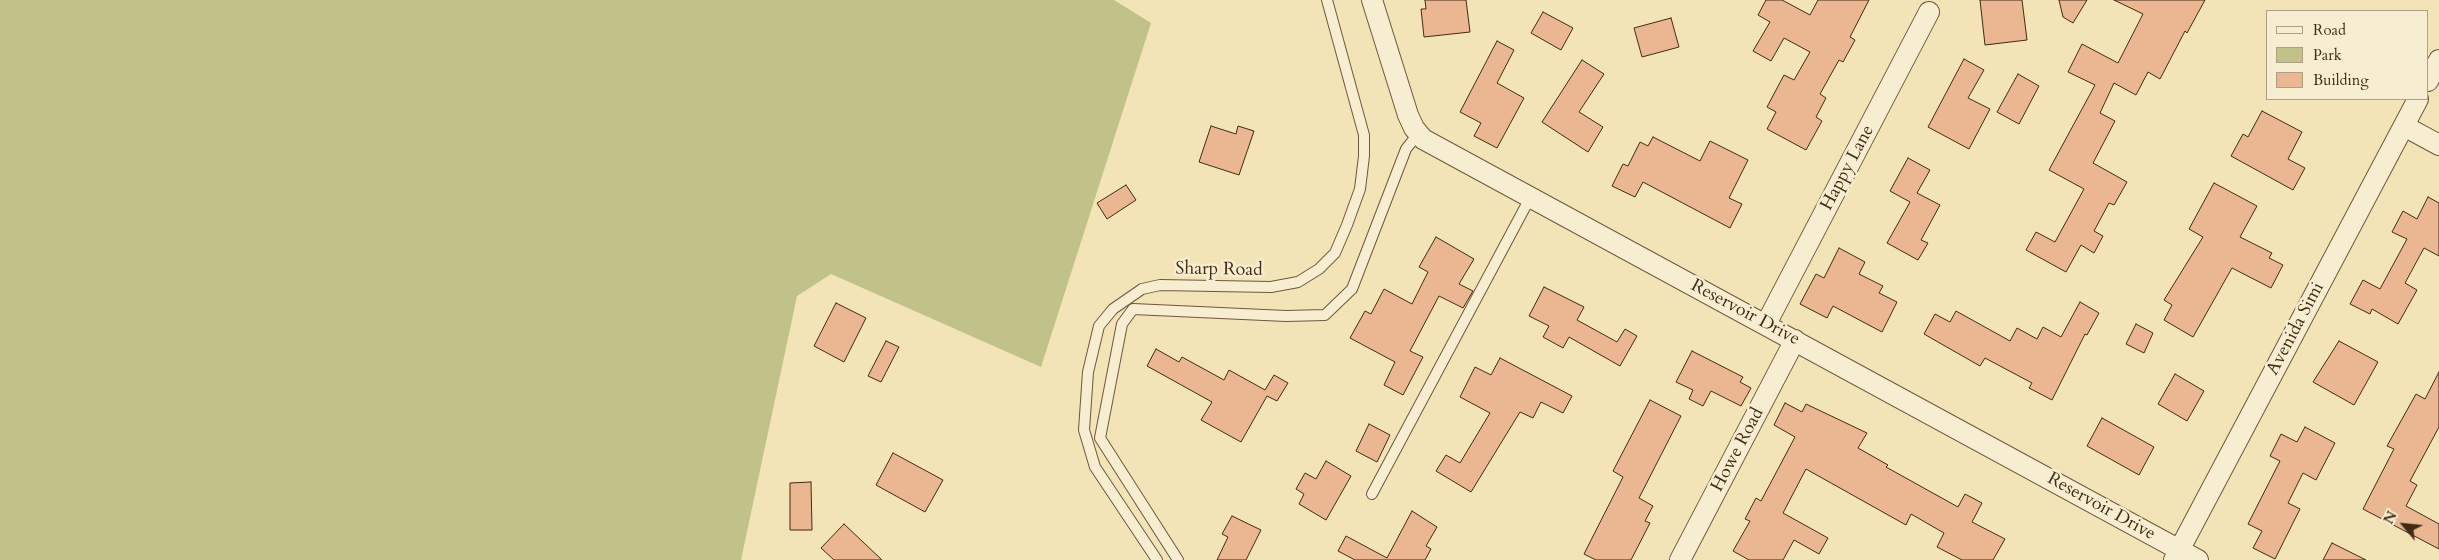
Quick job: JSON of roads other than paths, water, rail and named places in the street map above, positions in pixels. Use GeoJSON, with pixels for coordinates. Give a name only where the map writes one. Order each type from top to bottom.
{"type":"FeatureCollection","features":[{"type":"Feature","properties":{"kind":"street","name":"Reservoir Drive"},"geometry":{"type":"LineString","coordinates":[[1372,0],[1408,115],[1418,134],[1435,147],[1766,324],[2176,555],[2198,560]]}},
{"type":"Feature","properties":{"kind":"street","name":"Happy Lane"},"geometry":{"type":"LineString","coordinates":[[1766,324],[1929,12]]}},
{"type":"Feature","properties":{"kind":"street"},"geometry":{"type":"LineString","coordinates":[[2429,79],[2439,60]]}},
{"type":"Feature","properties":{"kind":"street","name":"Avenida Simi"},"geometry":{"type":"LineString","coordinates":[[2176,555],[2417,100]]}},
{"type":"Feature","properties":{"kind":"street"},"geometry":{"type":"LineString","coordinates":[[2404,126],[2439,145]]}},
{"type":"Feature","properties":{"kind":"street","name":"Howe Road"},"geometry":{"type":"LineString","coordinates":[[1680,560],[1795,340]]}},
{"type":"Feature","properties":{"kind":"lane","name":"Sharp Road"},"geometry":{"type":"LineString","coordinates":[[1157,560],[1095,467],[1084,430],[1088,372],[1100,326],[1113,308],[1142,289],[1160,285],[1271,287],[1298,282],[1319,269],[1335,253],[1348,225],[1360,189],[1364,156],[1364,135],[1327,0]]}},
{"type":"Feature","properties":{"kind":"lane"},"geometry":{"type":"LineString","coordinates":[[1178,560],[1100,438],[1122,324],[1133,309],[1286,316],[1325,315],[1352,289],[1406,149],[1418,134]]}},
{"type":"Feature","properties":{"kind":"lane"},"geometry":{"type":"LineString","coordinates":[[1372,494],[1530,198]]}}]}
